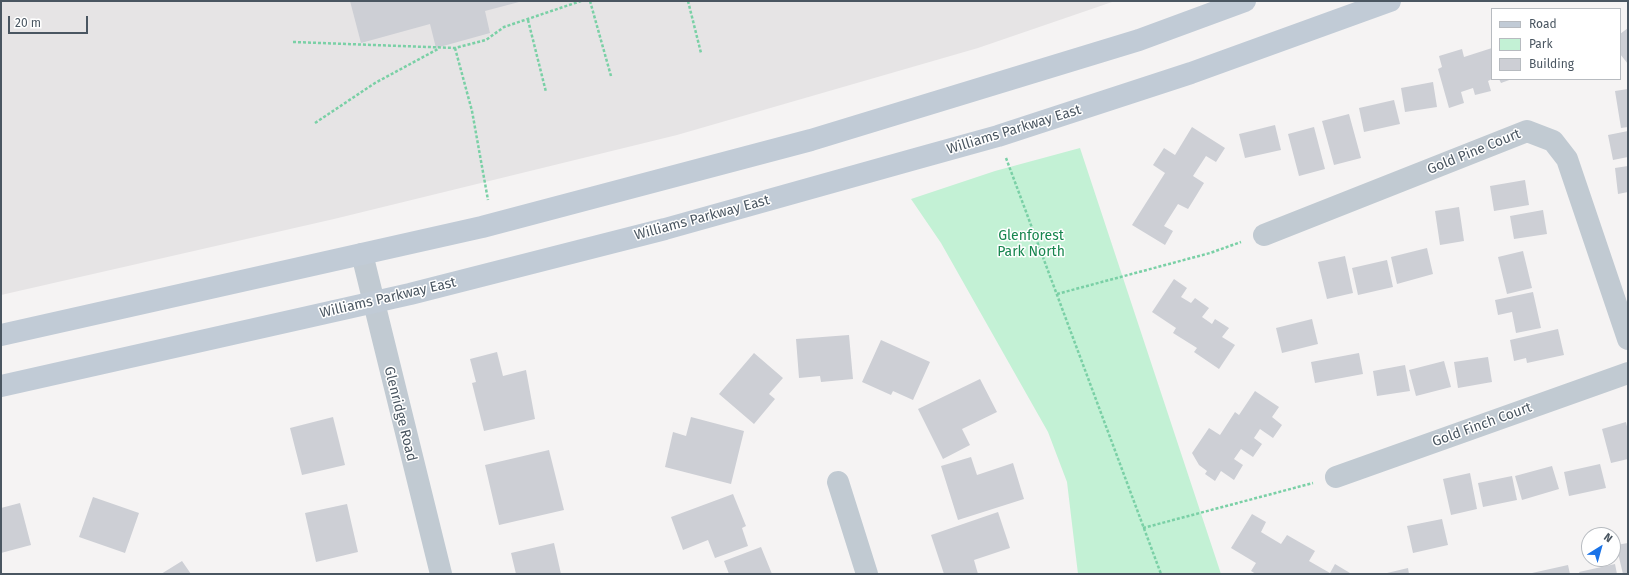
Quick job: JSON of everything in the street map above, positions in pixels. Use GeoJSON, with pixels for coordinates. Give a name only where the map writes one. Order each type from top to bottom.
{"type":"FeatureCollection","features":[{"type":"Feature","properties":{"kind":"main road"},"geometry":{"type":"LineString","coordinates":[[1,335],[492,224],[811,140],[1138,40],[1245,1]]}},
{"type":"Feature","properties":{"kind":"main road","name":"Williams Parkway East"},"geometry":{"type":"LineString","coordinates":[[1,386],[373,302],[664,229],[998,136],[1191,73],[1390,1]]}},
{"type":"Feature","properties":{"kind":"street","name":"Gold Pine Court"},"geometry":{"type":"LineString","coordinates":[[1264,235],[1527,131],[1553,140],[1567,159],[1628,339]]}},
{"type":"Feature","properties":{"kind":"street","name":"Glenridge Road"},"geometry":{"type":"LineString","coordinates":[[362,254],[441,574]]}},
{"type":"Feature","properties":{"kind":"street","name":"Gold Finch Court"},"geometry":{"type":"LineString","coordinates":[[1336,477],[1628,372]]}},
{"type":"Feature","properties":{"kind":"street"},"geometry":{"type":"LineString","coordinates":[[838,482],[867,574]]}},
{"type":"Feature","properties":{"kind":"path"},"geometry":{"type":"LineString","coordinates":[[293,42],[455,48],[486,40],[504,27],[580,1]]}},
{"type":"Feature","properties":{"kind":"path"},"geometry":{"type":"LineString","coordinates":[[590,1],[611,76]]}},
{"type":"Feature","properties":{"kind":"path"},"geometry":{"type":"LineString","coordinates":[[688,1],[701,53]]}},
{"type":"Feature","properties":{"kind":"path"},"geometry":{"type":"LineString","coordinates":[[528,20],[546,92]]}},
{"type":"Feature","properties":{"kind":"path"},"geometry":{"type":"LineString","coordinates":[[315,123],[375,83],[438,48]]}},
{"type":"Feature","properties":{"kind":"path"},"geometry":{"type":"LineString","coordinates":[[455,48],[472,111],[492,224]]}},
{"type":"Feature","properties":{"kind":"path"},"geometry":{"type":"LineString","coordinates":[[998,136],[1161,574]]}},
{"type":"Feature","properties":{"kind":"path"},"geometry":{"type":"LineString","coordinates":[[1057,294],[1210,253],[1264,235]]}},
{"type":"Feature","properties":{"kind":"path"},"geometry":{"type":"LineString","coordinates":[[1143,528],[1284,489],[1336,477]]}},
{"type":"Feature","properties":{"kind":"shaded area"},"geometry":{"type":"Polygon","coordinates":[[[1,1],[1115,1],[978,48],[677,135],[334,219],[1,295],[1,1]]]}},
{"type":"Feature","properties":{"kind":"green space","name":"Glenforest Park North"},"geometry":{"type":"Polygon","coordinates":[[[1080,148],[1221,574],[1078,574],[1067,482],[1048,432],[941,243],[911,199],[995,171],[1080,148]]]}},
{"type":"Feature","properties":{"kind":"building"},"geometry":{"type":"Polygon","coordinates":[[[350,1],[519,2],[485,11],[490,33],[436,48],[430,24],[361,43],[350,1]]]}},
{"type":"Feature","properties":{"kind":"building"},"geometry":{"type":"Polygon","coordinates":[[[1628,28],[1628,64],[1621,55],[1621,33],[1628,28]]]}},
{"type":"Feature","properties":{"kind":"building"},"geometry":{"type":"Polygon","coordinates":[[[1491,48],[1491,80],[1488,81],[1491,91],[1475,95],[1473,88],[1461,92],[1464,103],[1449,108],[1438,69],[1442,67],[1439,56],[1462,49],[1464,57],[1491,48]]]}},
{"type":"Feature","properties":{"kind":"building"},"geometry":{"type":"Polygon","coordinates":[[[1500,80],[1509,80],[1501,83],[1500,80]]]}},
{"type":"Feature","properties":{"kind":"building"},"geometry":{"type":"Polygon","coordinates":[[[1433,82],[1437,107],[1405,112],[1401,88],[1433,82]]]}},
{"type":"Feature","properties":{"kind":"building"},"geometry":{"type":"Polygon","coordinates":[[[1628,89],[1628,127],[1621,128],[1615,91],[1628,89]]]}},
{"type":"Feature","properties":{"kind":"building"},"geometry":{"type":"Polygon","coordinates":[[[1394,100],[1400,124],[1364,132],[1359,108],[1394,100]]]}},
{"type":"Feature","properties":{"kind":"building"},"geometry":{"type":"Polygon","coordinates":[[[1349,114],[1361,158],[1334,165],[1322,121],[1349,114]]]}},
{"type":"Feature","properties":{"kind":"building"},"geometry":{"type":"Polygon","coordinates":[[[1275,125],[1281,150],[1245,158],[1239,134],[1275,125]]]}},
{"type":"Feature","properties":{"kind":"building"},"geometry":{"type":"Polygon","coordinates":[[[1192,127],[1225,148],[1216,162],[1206,156],[1193,176],[1204,183],[1188,209],[1178,204],[1164,226],[1173,231],[1165,245],[1132,225],[1165,173],[1153,165],[1164,148],[1175,155],[1192,127]]]}},
{"type":"Feature","properties":{"kind":"building"},"geometry":{"type":"Polygon","coordinates":[[[1314,127],[1325,169],[1299,176],[1288,134],[1314,127]]]}},
{"type":"Feature","properties":{"kind":"building"},"geometry":{"type":"Polygon","coordinates":[[[1628,131],[1628,157],[1613,160],[1608,135],[1628,131]]]}},
{"type":"Feature","properties":{"kind":"building"},"geometry":{"type":"Polygon","coordinates":[[[1628,166],[1628,192],[1618,194],[1615,168],[1628,166]]]}},
{"type":"Feature","properties":{"kind":"building"},"geometry":{"type":"Polygon","coordinates":[[[1525,180],[1529,205],[1494,211],[1490,186],[1525,180]]]}},
{"type":"Feature","properties":{"kind":"building"},"geometry":{"type":"Polygon","coordinates":[[[1459,207],[1464,241],[1440,245],[1435,211],[1459,207]]]}},
{"type":"Feature","properties":{"kind":"building"},"geometry":{"type":"Polygon","coordinates":[[[1543,210],[1547,234],[1514,239],[1510,216],[1543,210]]]}},
{"type":"Feature","properties":{"kind":"building"},"geometry":{"type":"Polygon","coordinates":[[[1427,248],[1433,274],[1397,284],[1391,257],[1427,248]]]}},
{"type":"Feature","properties":{"kind":"building"},"geometry":{"type":"Polygon","coordinates":[[[1523,251],[1532,288],[1507,294],[1498,257],[1523,251]]]}},
{"type":"Feature","properties":{"kind":"building"},"geometry":{"type":"Polygon","coordinates":[[[1345,256],[1353,293],[1327,299],[1318,262],[1345,256]]]}},
{"type":"Feature","properties":{"kind":"building"},"geometry":{"type":"Polygon","coordinates":[[[1387,260],[1393,287],[1358,295],[1352,268],[1387,260]]]}},
{"type":"Feature","properties":{"kind":"building"},"geometry":{"type":"Polygon","coordinates":[[[1174,279],[1187,288],[1181,297],[1191,303],[1195,298],[1209,308],[1202,317],[1212,324],[1215,319],[1229,328],[1222,337],[1235,345],[1219,369],[1194,352],[1197,348],[1173,333],[1176,328],[1152,312],[1174,279]]]}},
{"type":"Feature","properties":{"kind":"building"},"geometry":{"type":"Polygon","coordinates":[[[1533,292],[1541,328],[1516,333],[1512,312],[1498,315],[1495,300],[1533,292]]]}},
{"type":"Feature","properties":{"kind":"building"},"geometry":{"type":"Polygon","coordinates":[[[1312,319],[1318,344],[1282,353],[1276,328],[1312,319]]]}},
{"type":"Feature","properties":{"kind":"building"},"geometry":{"type":"Polygon","coordinates":[[[1558,329],[1564,355],[1527,363],[1526,358],[1514,361],[1510,340],[1558,329]]]}},
{"type":"Feature","properties":{"kind":"building"},"geometry":{"type":"Polygon","coordinates":[[[849,335],[853,379],[821,382],[820,376],[799,378],[796,339],[849,335]]]}},
{"type":"Feature","properties":{"kind":"building"},"geometry":{"type":"Polygon","coordinates":[[[881,340],[930,362],[913,400],[893,391],[891,395],[862,382],[881,340]]]}},
{"type":"Feature","properties":{"kind":"building"},"geometry":{"type":"Polygon","coordinates":[[[497,352],[503,376],[526,370],[535,419],[484,431],[472,383],[476,382],[470,359],[497,352]]]}},
{"type":"Feature","properties":{"kind":"building"},"geometry":{"type":"Polygon","coordinates":[[[754,353],[783,378],[769,394],[775,399],[754,424],[719,394],[754,353]]]}},
{"type":"Feature","properties":{"kind":"building"},"geometry":{"type":"Polygon","coordinates":[[[1359,353],[1363,374],[1315,383],[1311,362],[1359,353]]]}},
{"type":"Feature","properties":{"kind":"building"},"geometry":{"type":"Polygon","coordinates":[[[1488,357],[1492,382],[1458,388],[1454,362],[1488,357]]]}},
{"type":"Feature","properties":{"kind":"building"},"geometry":{"type":"Polygon","coordinates":[[[1444,361],[1451,387],[1416,396],[1409,370],[1444,361]]]}},
{"type":"Feature","properties":{"kind":"building"},"geometry":{"type":"Polygon","coordinates":[[[1405,365],[1410,391],[1377,396],[1373,371],[1405,365]]]}},
{"type":"Feature","properties":{"kind":"building"},"geometry":{"type":"Polygon","coordinates":[[[980,379],[997,412],[962,429],[970,445],[943,459],[918,409],[980,379]]]}},
{"type":"Feature","properties":{"kind":"building"},"geometry":{"type":"Polygon","coordinates":[[[1255,391],[1279,407],[1272,417],[1282,425],[1273,438],[1260,429],[1254,438],[1262,444],[1253,457],[1241,449],[1234,459],[1243,465],[1234,480],[1221,471],[1215,481],[1205,474],[1207,471],[1199,465],[1192,453],[1209,428],[1220,435],[1235,412],[1239,415],[1255,391]]]}},
{"type":"Feature","properties":{"kind":"building"},"geometry":{"type":"Polygon","coordinates":[[[333,417],[345,465],[302,475],[290,428],[333,417]]]}},
{"type":"Feature","properties":{"kind":"building"},"geometry":{"type":"Polygon","coordinates":[[[691,417],[744,431],[731,484],[665,467],[673,432],[686,436],[691,417]]]}},
{"type":"Feature","properties":{"kind":"building"},"geometry":{"type":"Polygon","coordinates":[[[1626,422],[1628,431],[1628,459],[1611,463],[1602,429],[1626,422]]]}},
{"type":"Feature","properties":{"kind":"building"},"geometry":{"type":"Polygon","coordinates":[[[549,450],[564,510],[499,525],[485,465],[549,450]]]}},
{"type":"Feature","properties":{"kind":"building"},"geometry":{"type":"Polygon","coordinates":[[[971,457],[977,475],[1013,463],[1024,499],[958,520],[941,466],[971,457]]]}},
{"type":"Feature","properties":{"kind":"building"},"geometry":{"type":"Polygon","coordinates":[[[1600,464],[1606,488],[1569,496],[1564,472],[1600,464]]]}},
{"type":"Feature","properties":{"kind":"building"},"geometry":{"type":"Polygon","coordinates":[[[1552,466],[1559,489],[1522,500],[1515,476],[1552,466]]]}},
{"type":"Feature","properties":{"kind":"building"},"geometry":{"type":"Polygon","coordinates":[[[1470,473],[1477,509],[1451,515],[1443,479],[1470,473]]]}},
{"type":"Feature","properties":{"kind":"building"},"geometry":{"type":"Polygon","coordinates":[[[1512,476],[1517,500],[1483,507],[1478,483],[1512,476]]]}},
{"type":"Feature","properties":{"kind":"building"},"geometry":{"type":"Polygon","coordinates":[[[733,494],[746,526],[742,528],[748,546],[715,558],[708,540],[683,550],[671,517],[733,494]]]}},
{"type":"Feature","properties":{"kind":"building"},"geometry":{"type":"Polygon","coordinates":[[[93,497],[139,513],[125,553],[79,537],[93,497]]]}},
{"type":"Feature","properties":{"kind":"building"},"geometry":{"type":"Polygon","coordinates":[[[20,503],[31,545],[1,553],[1,508],[20,503]]]}},
{"type":"Feature","properties":{"kind":"building"},"geometry":{"type":"Polygon","coordinates":[[[347,504],[358,552],[316,562],[305,513],[347,504]]]}},
{"type":"Feature","properties":{"kind":"building"},"geometry":{"type":"Polygon","coordinates":[[[998,512],[1010,548],[974,560],[978,574],[944,574],[931,535],[998,512]]]}},
{"type":"Feature","properties":{"kind":"building"},"geometry":{"type":"Polygon","coordinates":[[[1252,514],[1266,522],[1261,532],[1281,544],[1287,535],[1315,551],[1309,561],[1330,573],[1335,564],[1350,573],[1256,574],[1251,571],[1256,563],[1231,548],[1252,514]]]}},
{"type":"Feature","properties":{"kind":"building"},"geometry":{"type":"Polygon","coordinates":[[[1442,519],[1448,545],[1413,553],[1407,526],[1442,519]]]}},
{"type":"Feature","properties":{"kind":"building"},"geometry":{"type":"Polygon","coordinates":[[[554,543],[561,574],[516,574],[511,553],[554,543]]]}},
{"type":"Feature","properties":{"kind":"building"},"geometry":{"type":"Polygon","coordinates":[[[1628,543],[1628,574],[1623,574],[1621,566],[1621,544],[1628,543]]]}},
{"type":"Feature","properties":{"kind":"building"},"geometry":{"type":"Polygon","coordinates":[[[761,547],[772,574],[729,574],[724,561],[761,547]]]}},
{"type":"Feature","properties":{"kind":"building"},"geometry":{"type":"Polygon","coordinates":[[[182,561],[191,574],[161,574],[182,561]]]}},
{"type":"Feature","properties":{"kind":"building"},"geometry":{"type":"Polygon","coordinates":[[[1568,565],[1570,574],[1532,574],[1532,573],[1568,565]]]}},
{"type":"Feature","properties":{"kind":"building"},"geometry":{"type":"Polygon","coordinates":[[[1602,567],[1616,567],[1617,574],[1580,574],[1579,572],[1602,567]]]}},
{"type":"Feature","properties":{"kind":"building"},"geometry":{"type":"Polygon","coordinates":[[[1408,568],[1409,574],[1387,574],[1387,573],[1408,568]]]}}]}
